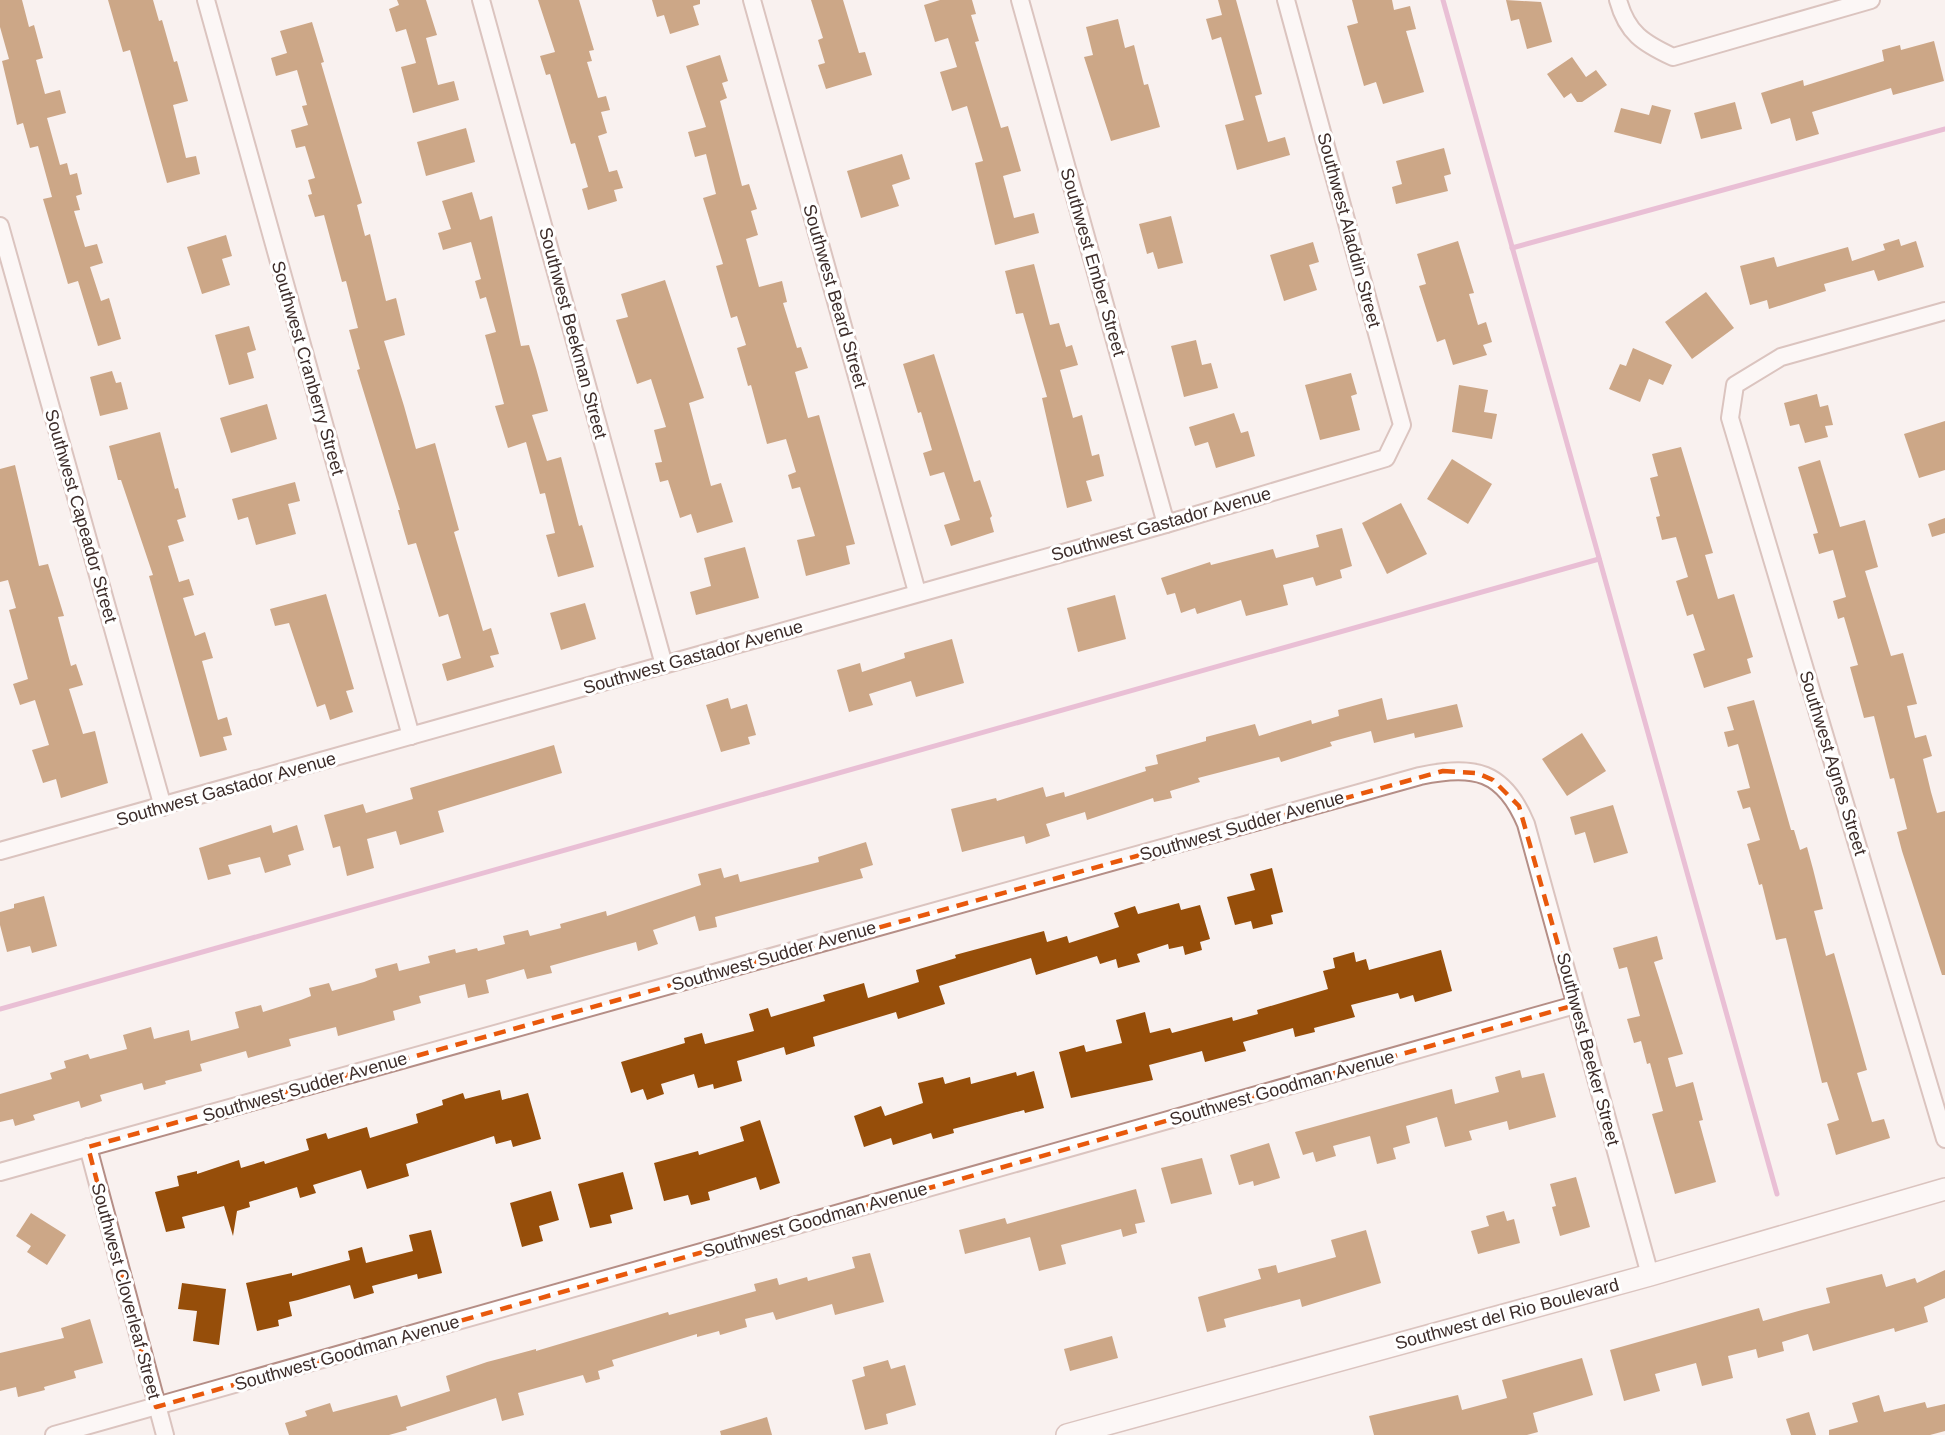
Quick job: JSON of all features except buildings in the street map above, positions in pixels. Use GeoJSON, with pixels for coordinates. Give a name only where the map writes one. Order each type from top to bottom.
{"type":"FeatureCollection","features":[{"type":"Feature","properties":{"kind":"street","name":"Southwest Cranberry Street"},"geometry":{"type":"LineString","coordinates":[[206,0],[411,736]]}},
{"type":"Feature","properties":{"kind":"street","name":"Southwest Beekman Street"},"geometry":{"type":"LineString","coordinates":[[481,0],[664,665]]}},
{"type":"Feature","properties":{"kind":"street","name":"Southwest Beard Street"},"geometry":{"type":"LineString","coordinates":[[752,0],[917,592]]}},
{"type":"Feature","properties":{"kind":"street","name":"Southwest Ember Street"},"geometry":{"type":"LineString","coordinates":[[1020,0],[1166,524]]}},
{"type":"Feature","properties":{"kind":"street","name":"Southwest Aladdin Street"},"geometry":{"type":"LineString","coordinates":[[1286,0],[1402,424],[1386,458]]}},
{"type":"Feature","properties":{"kind":"street"},"geometry":{"type":"LineString","coordinates":[[1618,0],[1623,20],[1645,44],[1673,57],[1871,0]]}},
{"type":"Feature","properties":{"kind":"street","name":"Southwest Capeador Street"},"geometry":{"type":"LineString","coordinates":[[0,226],[163,807]]}},
{"type":"Feature","properties":{"kind":"street","name":"Southwest Agnes Street"},"geometry":{"type":"LineString","coordinates":[[1945,311],[1781,357],[1735,385],[1730,418],[1945,1139]]}},
{"type":"Feature","properties":{"kind":"street","name":"Southwest Gastador Avenue"},"geometry":{"type":"LineString","coordinates":[[0,851],[1166,524],[1386,458]]}},
{"type":"Feature","properties":{"kind":"street","name":"Southwest Sudder Avenue"},"geometry":{"type":"LineString","coordinates":[[0,1173],[1443,771],[1477,773],[1493,780],[1509,791],[1527,824]]}},
{"type":"Feature","properties":{"kind":"street","name":"Southwest Beeker Street"},"geometry":{"type":"LineString","coordinates":[[1527,824],[1650,1275]]}},
{"type":"Feature","properties":{"kind":"street","name":"Southwest Goodman Avenue"},"geometry":{"type":"LineString","coordinates":[[54,1435],[1575,1005]]}},
{"type":"Feature","properties":{"kind":"street","name":"Southwest Cloverleaf Street"},"geometry":{"type":"LineString","coordinates":[[88,1147],[165,1435]]}},
{"type":"Feature","properties":{"kind":"street","name":"Southwest del Rio Boulevard"},"geometry":{"type":"LineString","coordinates":[[1067,1435],[1650,1275],[1945,1189]]}},
{"type":"Feature","properties":{"kind":"highlighted area"},"geometry":{"type":"Polygon","coordinates":[[[1443,771],[1477,773],[1493,780],[1519,806],[1575,1005],[156,1407],[88,1147],[1443,771]]]}},
{"type":"Feature","properties":{"kind":"waterway"},"geometry":{"type":"LineString","coordinates":[[1443,0],[1777,1194]]}},
{"type":"Feature","properties":{"kind":"waterway"},"geometry":{"type":"LineString","coordinates":[[1512,248],[1945,129]]}},
{"type":"Feature","properties":{"kind":"waterway"},"geometry":{"type":"LineString","coordinates":[[0,1009],[1599,559]]}}]}
